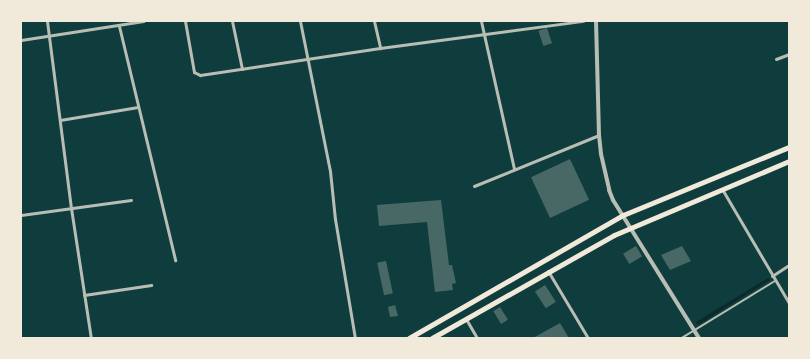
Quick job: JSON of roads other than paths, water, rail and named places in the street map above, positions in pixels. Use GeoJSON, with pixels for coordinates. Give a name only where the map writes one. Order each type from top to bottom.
{"type":"FeatureCollection","features":[{"type":"Feature","properties":{"kind":"highway"},"geometry":{"type":"LineString","coordinates":[[409,338],[623,216],[789,147]]}},
{"type":"Feature","properties":{"kind":"highway"},"geometry":{"type":"LineString","coordinates":[[432,338],[630,227],[789,160]]}},
{"type":"Feature","properties":{"kind":"street"},"geometry":{"type":"LineString","coordinates":[[47,21],[71,208],[91,338]]}},
{"type":"Feature","properties":{"kind":"street"},"geometry":{"type":"LineString","coordinates":[[21,40],[49,37],[144,21]]}},
{"type":"Feature","properties":{"kind":"street"},"geometry":{"type":"LineString","coordinates":[[185,21],[194,72],[200,75],[242,70],[482,33],[583,21]]}},
{"type":"Feature","properties":{"kind":"street"},"geometry":{"type":"LineString","coordinates":[[232,21],[242,70]]}},
{"type":"Feature","properties":{"kind":"street"},"geometry":{"type":"LineString","coordinates":[[300,21],[309,59],[330,171],[355,338]]}},
{"type":"Feature","properties":{"kind":"street"},"geometry":{"type":"LineString","coordinates":[[374,21],[380,48]]}},
{"type":"Feature","properties":{"kind":"street"},"geometry":{"type":"LineString","coordinates":[[481,21],[482,33],[514,169]]}},
{"type":"Feature","properties":{"kind":"street"},"geometry":{"type":"LineString","coordinates":[[596,21],[599,135],[601,154],[609,190],[623,216],[699,338]]}},
{"type":"Feature","properties":{"kind":"street"},"geometry":{"type":"LineString","coordinates":[[119,26],[175,260]]}},
{"type":"Feature","properties":{"kind":"street"},"geometry":{"type":"LineString","coordinates":[[776,59],[789,54]]}},
{"type":"Feature","properties":{"kind":"street"},"geometry":{"type":"LineString","coordinates":[[60,120],[138,107]]}},
{"type":"Feature","properties":{"kind":"street"},"geometry":{"type":"LineString","coordinates":[[474,186],[599,135]]}},
{"type":"Feature","properties":{"kind":"street"},"geometry":{"type":"LineString","coordinates":[[722,188],[789,303]]}},
{"type":"Feature","properties":{"kind":"street"},"geometry":{"type":"LineString","coordinates":[[21,215],[131,200]]}},
{"type":"Feature","properties":{"kind":"street"},"geometry":{"type":"LineString","coordinates":[[772,276],[789,265]]}},
{"type":"Feature","properties":{"kind":"street"},"geometry":{"type":"LineString","coordinates":[[548,272],[588,338]]}},
{"type":"Feature","properties":{"kind":"street"},"geometry":{"type":"LineString","coordinates":[[84,295],[151,285]]}},
{"type":"Feature","properties":{"kind":"street"},"geometry":{"type":"LineString","coordinates":[[466,319],[476,338]]}},
{"type":"Feature","properties":{"kind":"lane"},"geometry":{"type":"LineString","coordinates":[[682,338],[775,280]]}},
{"type":"Feature","properties":{"kind":"water"},"geometry":{"type":"Polygon","coordinates":[[[768,278],[770,280],[698,325],[696,322],[768,278]]]}}]}
